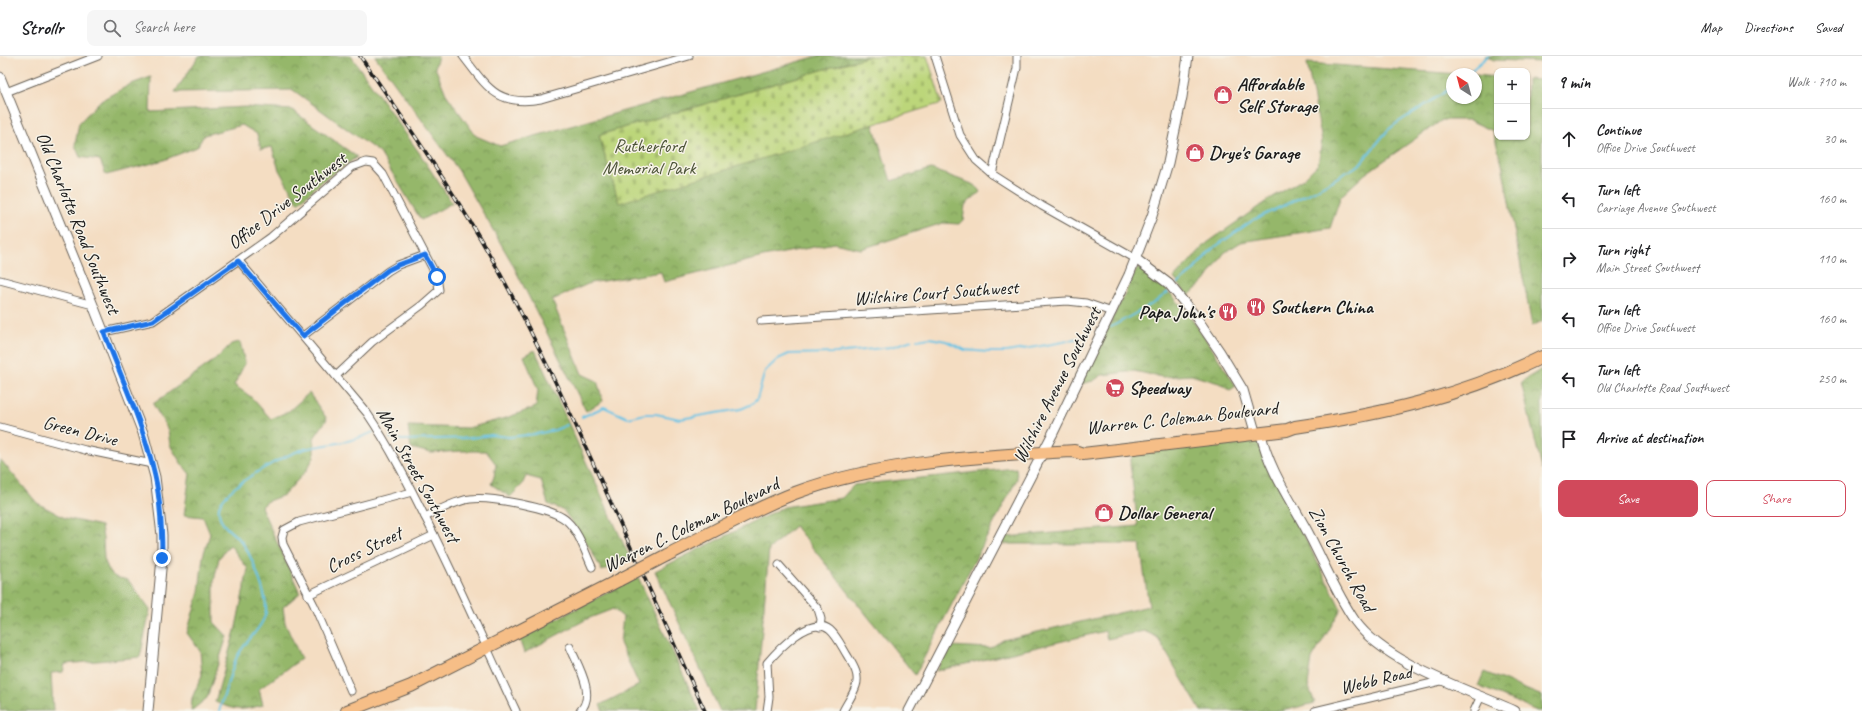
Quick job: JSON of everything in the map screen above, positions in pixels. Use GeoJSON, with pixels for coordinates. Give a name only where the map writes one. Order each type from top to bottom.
{"type":"FeatureCollection","features":[{"type":"Feature","properties":{"kind":"highway","name":"Warren C. Coleman Boulevard"},"geometry":{"type":"LineString","coordinates":[[347,711],[411,686],[757,510],[796,493],[840,479],[898,467],[1042,452],[1074,451],[1081,446],[1257,431],[1287,430],[1295,427],[1357,417],[1458,392],[1496,378],[1542,357]]}},
{"type":"Feature","properties":{"kind":"street"},"geometry":{"type":"LineString","coordinates":[[6,92],[98,56]]}},
{"type":"Feature","properties":{"kind":"street"},"geometry":{"type":"LineString","coordinates":[[463,56],[492,91],[504,98],[525,102],[541,99],[689,56]]}},
{"type":"Feature","properties":{"kind":"street"},"geometry":{"type":"LineString","coordinates":[[935,56],[963,141],[976,160],[992,174],[1042,206],[1136,259]]}},
{"type":"Feature","properties":{"kind":"street"},"geometry":{"type":"LineString","coordinates":[[992,174],[1017,68],[1017,56]]}},
{"type":"Feature","properties":{"kind":"street","name":"Wilshire Avenue Southwest"},"geometry":{"type":"LineString","coordinates":[[909,711],[1042,452],[1112,312],[1136,259],[1156,204],[1168,163],[1182,97],[1188,56]]}},
{"type":"Feature","properties":{"kind":"street","name":"Old Charlotte Road Southwest"},"geometry":{"type":"LineString","coordinates":[[0,77],[104,332],[143,432],[152,464],[159,503],[162,535],[162,558],[148,711]]}},
{"type":"Feature","properties":{"kind":"street","name":"Office Drive Southwest"},"geometry":{"type":"LineString","coordinates":[[104,332],[153,321],[271,237],[352,167],[366,162],[377,166],[383,174],[437,277],[439,290],[422,305],[372,342],[336,376]]}},
{"type":"Feature","properties":{"kind":"street"},"geometry":{"type":"LineString","coordinates":[[303,336],[388,270],[425,255]]}},
{"type":"Feature","properties":{"kind":"street","name":"Zion Church Road"},"geometry":{"type":"LineString","coordinates":[[1136,259],[1168,284],[1196,317],[1242,390],[1257,431],[1292,505],[1342,600],[1356,622],[1372,640],[1391,654],[1411,665],[1515,711]]}},
{"type":"Feature","properties":{"kind":"street","name":"Main Street Southwest"},"geometry":{"type":"LineString","coordinates":[[238,261],[367,413],[379,431],[434,535],[516,711]]}},
{"type":"Feature","properties":{"kind":"street"},"geometry":{"type":"LineString","coordinates":[[0,280],[93,305]]}},
{"type":"Feature","properties":{"kind":"street","name":"Wilshire Court Southwest"},"geometry":{"type":"LineString","coordinates":[[761,322],[1067,301],[1086,303],[1112,312]]}},
{"type":"Feature","properties":{"kind":"street","name":"Green Drive"},"geometry":{"type":"LineString","coordinates":[[0,427],[85,450],[152,464]]}},
{"type":"Feature","properties":{"kind":"street"},"geometry":{"type":"LineString","coordinates":[[351,691],[308,595],[283,544],[282,537],[284,530],[299,522],[412,492]]}},
{"type":"Feature","properties":{"kind":"street"},"geometry":{"type":"LineString","coordinates":[[425,517],[454,504],[468,499],[477,498],[494,499],[546,511],[559,516],[568,522],[592,567]]}},
{"type":"Feature","properties":{"kind":"street","name":"Cross Street"},"geometry":{"type":"LineString","coordinates":[[308,595],[434,535]]}},
{"type":"Feature","properties":{"kind":"street"},"geometry":{"type":"LineString","coordinates":[[779,565],[818,609],[821,618],[820,627]]}},
{"type":"Feature","properties":{"kind":"street"},"geometry":{"type":"LineString","coordinates":[[767,711],[769,697],[767,663],[795,635],[808,628],[820,627],[829,629],[840,643],[853,665],[857,676],[856,686],[843,711]]}},
{"type":"Feature","properties":{"kind":"street"},"geometry":{"type":"LineString","coordinates":[[570,647],[587,690],[586,702],[580,711]]}},
{"type":"Feature","properties":{"kind":"street","name":"Webb Road"},"geometry":{"type":"LineString","coordinates":[[1315,711],[1445,680]]}},
{"type":"Feature","properties":{"kind":"street"},"geometry":{"type":"LineString","coordinates":[[1474,711],[1481,696]]}},
{"type":"Feature","properties":{"kind":"green space"},"geometry":{"type":"Polygon","coordinates":[[[199,56],[351,56],[420,154],[452,203],[421,220],[380,153],[293,90],[175,92],[199,56]]]}},
{"type":"Feature","properties":{"kind":"green space"},"geometry":{"type":"Polygon","coordinates":[[[375,56],[438,56],[435,67],[446,94],[476,136],[500,146],[818,56],[870,56],[599,135],[619,202],[873,124],[891,181],[931,169],[975,185],[980,192],[965,205],[963,220],[959,224],[943,223],[861,249],[834,243],[763,257],[664,282],[661,272],[590,283],[552,300],[582,374],[597,381],[603,401],[586,411],[512,263],[459,171],[375,56]]]}},
{"type":"Feature","properties":{"kind":"green space","name":"Rutherford Memorial Park"},"geometry":{"type":"Polygon","coordinates":[[[870,56],[927,56],[942,103],[619,203],[599,135],[870,56]]]}},
{"type":"Feature","properties":{"kind":"green space"},"geometry":{"type":"Polygon","coordinates":[[[1485,56],[1542,56],[1542,62],[1494,60],[1485,56]]]}},
{"type":"Feature","properties":{"kind":"green space"},"geometry":{"type":"Polygon","coordinates":[[[1307,63],[1446,73],[1446,104],[1482,104],[1482,76],[1494,77],[1494,135],[1493,131],[1469,120],[1442,120],[1365,174],[1341,196],[1330,228],[1241,242],[1224,253],[1205,281],[1188,296],[1174,278],[1207,243],[1268,200],[1303,179],[1318,164],[1322,141],[1307,63]]]}},
{"type":"Feature","properties":{"kind":"green space"},"geometry":{"type":"Polygon","coordinates":[[[151,77],[150,112],[245,107],[292,110],[357,157],[325,179],[298,203],[279,170],[272,147],[261,149],[257,134],[242,125],[204,135],[197,147],[161,161],[106,175],[100,160],[80,157],[75,145],[79,123],[100,101],[131,84],[151,77]]]}},
{"type":"Feature","properties":{"kind":"green space"},"geometry":{"type":"Polygon","coordinates":[[[1530,79],[1542,80],[1542,321],[1532,326],[1502,164],[1495,140],[1530,140],[1530,79]]]}},
{"type":"Feature","properties":{"kind":"green space"},"geometry":{"type":"Polygon","coordinates":[[[1138,267],[1154,278],[1181,305],[1236,386],[1230,390],[1219,383],[1191,375],[1162,377],[1134,371],[1102,375],[1093,381],[1080,384],[1138,267]]]}},
{"type":"Feature","properties":{"kind":"green space"},"geometry":{"type":"Polygon","coordinates":[[[240,342],[245,363],[234,385],[251,397],[271,419],[289,411],[309,393],[327,419],[314,438],[314,457],[306,471],[284,495],[268,501],[261,507],[300,593],[283,607],[285,623],[301,659],[259,689],[263,705],[239,709],[215,702],[236,627],[248,569],[230,545],[219,558],[214,581],[214,622],[227,636],[207,698],[191,711],[192,698],[202,675],[200,651],[187,633],[199,592],[203,556],[210,534],[203,517],[184,515],[190,474],[170,445],[168,430],[153,404],[216,359],[231,344],[240,342]]]}},
{"type":"Feature","properties":{"kind":"green space"},"geometry":{"type":"Polygon","coordinates":[[[535,350],[630,558],[602,571],[590,548],[564,511],[548,504],[541,480],[526,476],[522,485],[510,497],[491,484],[494,477],[496,464],[486,451],[431,453],[411,448],[408,426],[468,428],[506,418],[536,407],[538,390],[524,356],[535,350]]]}},
{"type":"Feature","properties":{"kind":"green space"},"geometry":{"type":"Polygon","coordinates":[[[1542,369],[1542,469],[1521,382],[1542,369]]]}},
{"type":"Feature","properties":{"kind":"green space"},"geometry":{"type":"Polygon","coordinates":[[[1259,438],[1260,448],[1341,609],[1312,659],[1308,685],[1315,703],[1282,711],[1201,711],[1157,637],[1144,631],[1107,639],[1105,631],[936,671],[950,646],[990,648],[1003,640],[1149,606],[1140,544],[1003,544],[1005,537],[1138,526],[1130,463],[1133,454],[1259,438]]]}},
{"type":"Feature","properties":{"kind":"green space"},"geometry":{"type":"Polygon","coordinates":[[[0,459],[37,503],[65,518],[101,526],[104,559],[109,571],[115,577],[128,580],[150,610],[140,657],[65,664],[63,672],[51,673],[53,711],[0,711],[0,459]]]}},
{"type":"Feature","properties":{"kind":"green space"},"geometry":{"type":"Polygon","coordinates":[[[1016,468],[1017,479],[915,675],[795,526],[769,549],[755,711],[720,711],[655,571],[784,507],[842,498],[854,485],[1016,468]]]}},
{"type":"Feature","properties":{"kind":"green space"},"geometry":{"type":"Polygon","coordinates":[[[638,577],[700,711],[603,711],[600,705],[639,685],[620,643],[623,617],[613,609],[587,619],[524,653],[519,638],[638,577]]]}},
{"type":"Feature","properties":{"kind":"green space"},"geometry":{"type":"Polygon","coordinates":[[[1484,672],[1542,696],[1542,711],[1537,711],[1478,686],[1484,672]]]}},
{"type":"Feature","properties":{"kind":"waterway"},"geometry":{"type":"LineString","coordinates":[[1474,68],[1488,56]]}},
{"type":"Feature","properties":{"kind":"waterway"},"geometry":{"type":"LineString","coordinates":[[1177,284],[1192,272],[1212,249],[1253,220],[1314,191],[1359,165],[1388,130],[1446,91]]}},
{"type":"Feature","properties":{"kind":"waterway"},"geometry":{"type":"LineString","coordinates":[[1111,327],[1154,303],[1168,292]]}},
{"type":"Feature","properties":{"kind":"waterway"},"geometry":{"type":"LineString","coordinates":[[917,340],[930,338],[946,341],[965,350],[1007,352],[1083,337]]}},
{"type":"Feature","properties":{"kind":"waterway"},"geometry":{"type":"LineString","coordinates":[[582,417],[604,407],[628,418],[645,414],[656,414],[680,419],[741,409],[752,404],[757,399],[765,371],[778,359],[789,354],[836,353],[891,347],[912,340]]}},
{"type":"Feature","properties":{"kind":"waterway"},"geometry":{"type":"LineString","coordinates":[[390,438],[402,440],[470,438],[491,435],[509,437],[536,434],[555,430],[567,425]]}},
{"type":"Feature","properties":{"kind":"waterway"},"geometry":{"type":"LineString","coordinates":[[219,711],[236,659],[243,647],[259,628],[263,621],[266,608],[260,582],[248,552],[239,539],[222,522],[219,507],[223,499],[244,481],[287,456],[309,448],[333,444],[373,432]]}},
{"type":"Feature","properties":{"kind":"railway"},"geometry":{"type":"LineString","coordinates":[[360,56],[456,199],[508,288],[535,340],[585,446],[705,711]]}},
{"type":"Feature","properties":{"kind":"place","name":"Affordable Self Storage"},"geometry":{"type":"Point","coordinates":[1223,95]}},
{"type":"Feature","properties":{"kind":"place","name":"Drye's Garage"},"geometry":{"type":"Point","coordinates":[1195,153]}},
{"type":"Feature","properties":{"kind":"place","name":"Southern China"},"geometry":{"type":"Point","coordinates":[1256,307]}},
{"type":"Feature","properties":{"kind":"place","name":"Papa John's"},"geometry":{"type":"Point","coordinates":[1228,312]}},
{"type":"Feature","properties":{"kind":"place","name":"Speedway"},"geometry":{"type":"Point","coordinates":[1115,388]}},
{"type":"Feature","properties":{"kind":"place","name":"Dollar General"},"geometry":{"type":"Point","coordinates":[1104,513]}},
{"type":"Feature","properties":{"kind":"route"},"geometry":{"type":"LineString","coordinates":[[162,558],[162,535],[155,477],[143,432],[104,332],[153,321],[238,261],[251,273],[303,336],[388,270],[398,265],[425,255],[437,277]]}}]}
